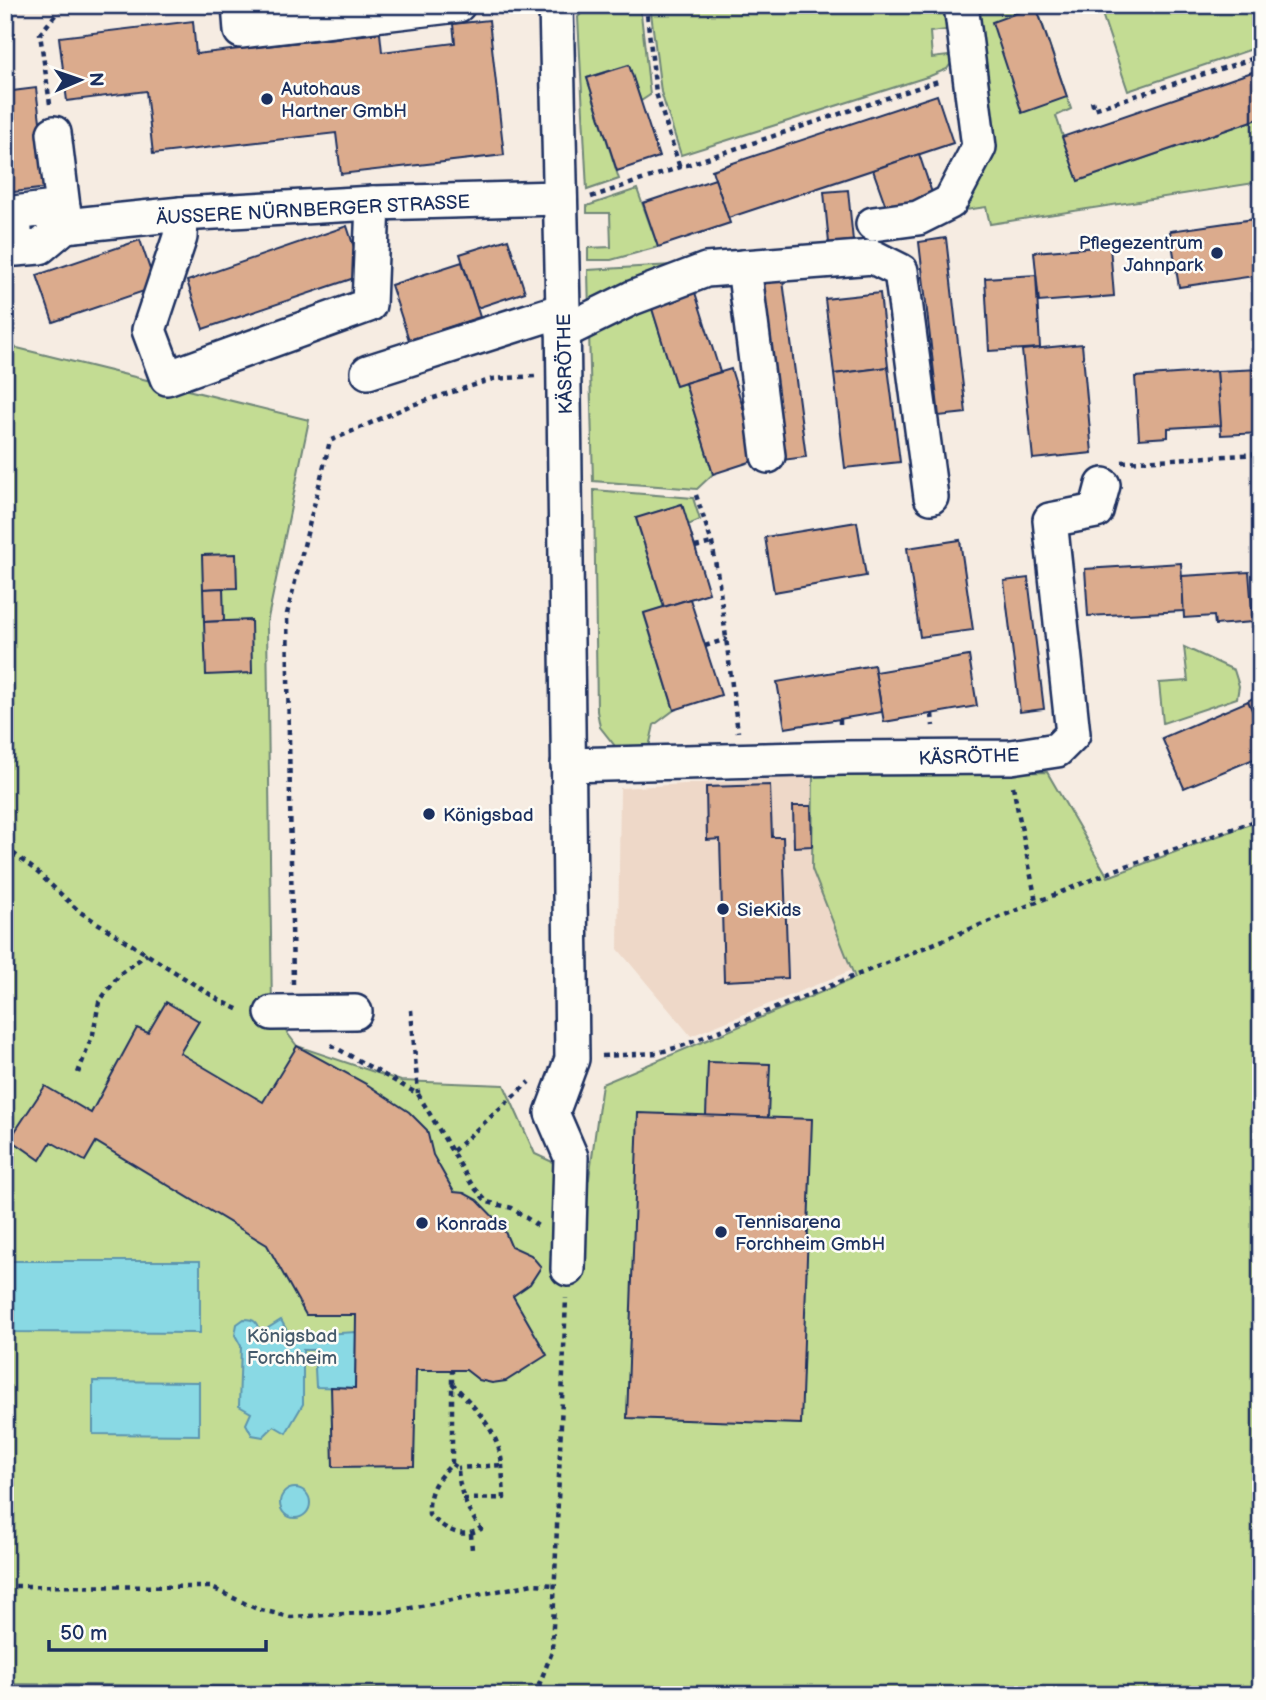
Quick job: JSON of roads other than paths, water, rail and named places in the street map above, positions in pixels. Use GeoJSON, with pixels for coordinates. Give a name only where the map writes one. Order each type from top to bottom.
{"type":"FeatureCollection","features":[{"type":"Feature","properties":{"kind":"street"},"geometry":{"type":"LineString","coordinates":[[239,5],[241,31],[458,5]]}},
{"type":"Feature","properties":{"kind":"street","name":"KÄSRÖTHE"},"geometry":{"type":"LineString","coordinates":[[556,5],[564,373],[572,1059],[552,1113],[571,1157],[568,1257]]}},
{"type":"Feature","properties":{"kind":"street"},"geometry":{"type":"LineString","coordinates":[[873,224],[918,218],[950,202],[979,147],[961,5]]}},
{"type":"Feature","properties":{"kind":"street","name":"ÄUSSERE NÜRNBERGER STRASSE"},"geometry":{"type":"LineString","coordinates":[[54,133],[64,216],[181,214],[373,203],[560,198]]}},
{"type":"Feature","properties":{"kind":"street"},"geometry":{"type":"LineString","coordinates":[[181,214],[180,237],[149,330],[167,378],[369,305],[373,203]]}},
{"type":"Feature","properties":{"kind":"street"},"geometry":{"type":"LineString","coordinates":[[368,372],[563,321],[706,270],[873,257],[901,271],[931,497]]}},
{"type":"Feature","properties":{"kind":"street"},"geometry":{"type":"LineString","coordinates":[[744,267],[768,456]]}},
{"type":"Feature","properties":{"kind":"street","name":"KÄSRÖTHE"},"geometry":{"type":"LineString","coordinates":[[568,765],[1011,757],[1057,750],[1073,734],[1050,520],[1096,511],[1103,485]]}},
{"type":"Feature","properties":{"kind":"street"},"geometry":{"type":"LineString","coordinates":[[283,1013],[355,1012]]}},
{"type":"Feature","properties":{"kind":"water"},"geometry":{"type":"Polygon","coordinates":[[[5,1261],[200,1261],[200,1333],[5,1332],[5,1261]]]}},
{"type":"Feature","properties":{"kind":"water"},"geometry":{"type":"Polygon","coordinates":[[[244,1319],[255,1322],[260,1333],[281,1320],[290,1336],[356,1332],[355,1388],[316,1387],[314,1350],[303,1350],[303,1404],[286,1433],[274,1426],[263,1437],[252,1435],[246,1424],[251,1413],[239,1406],[241,1346],[235,1335],[237,1324],[244,1319]]]}},
{"type":"Feature","properties":{"kind":"water"},"geometry":{"type":"Polygon","coordinates":[[[93,1381],[199,1382],[199,1435],[93,1434],[93,1381]]]}},
{"type":"Feature","properties":{"kind":"water"},"geometry":{"type":"Polygon","coordinates":[[[295,1488],[306,1492],[310,1503],[306,1514],[295,1518],[284,1514],[280,1503],[284,1492],[295,1488]]]}},
{"type":"Feature","properties":{"kind":"place","name":"Autohaus Hartner GmbH"},"geometry":{"type":"Point","coordinates":[267,99]}},
{"type":"Feature","properties":{"kind":"place","name":"Pflegezentrum Jahnpark"},"geometry":{"type":"Point","coordinates":[1217,253]}},
{"type":"Feature","properties":{"kind":"place","name":"Königsbad"},"geometry":{"type":"Point","coordinates":[429,814]}},
{"type":"Feature","properties":{"kind":"place","name":"SieKids"},"geometry":{"type":"Point","coordinates":[723,909]}},
{"type":"Feature","properties":{"kind":"place","name":"Konrads"},"geometry":{"type":"Point","coordinates":[422,1223]}},
{"type":"Feature","properties":{"kind":"place","name":"Tennisarena Forchheim GmbH"},"geometry":{"type":"Point","coordinates":[721,1232]}},
{"type":"Feature","properties":{"kind":"park label","name":"Königsbad Forchheim"},"geometry":{"type":"Point","coordinates":[292,1346]}}]}
